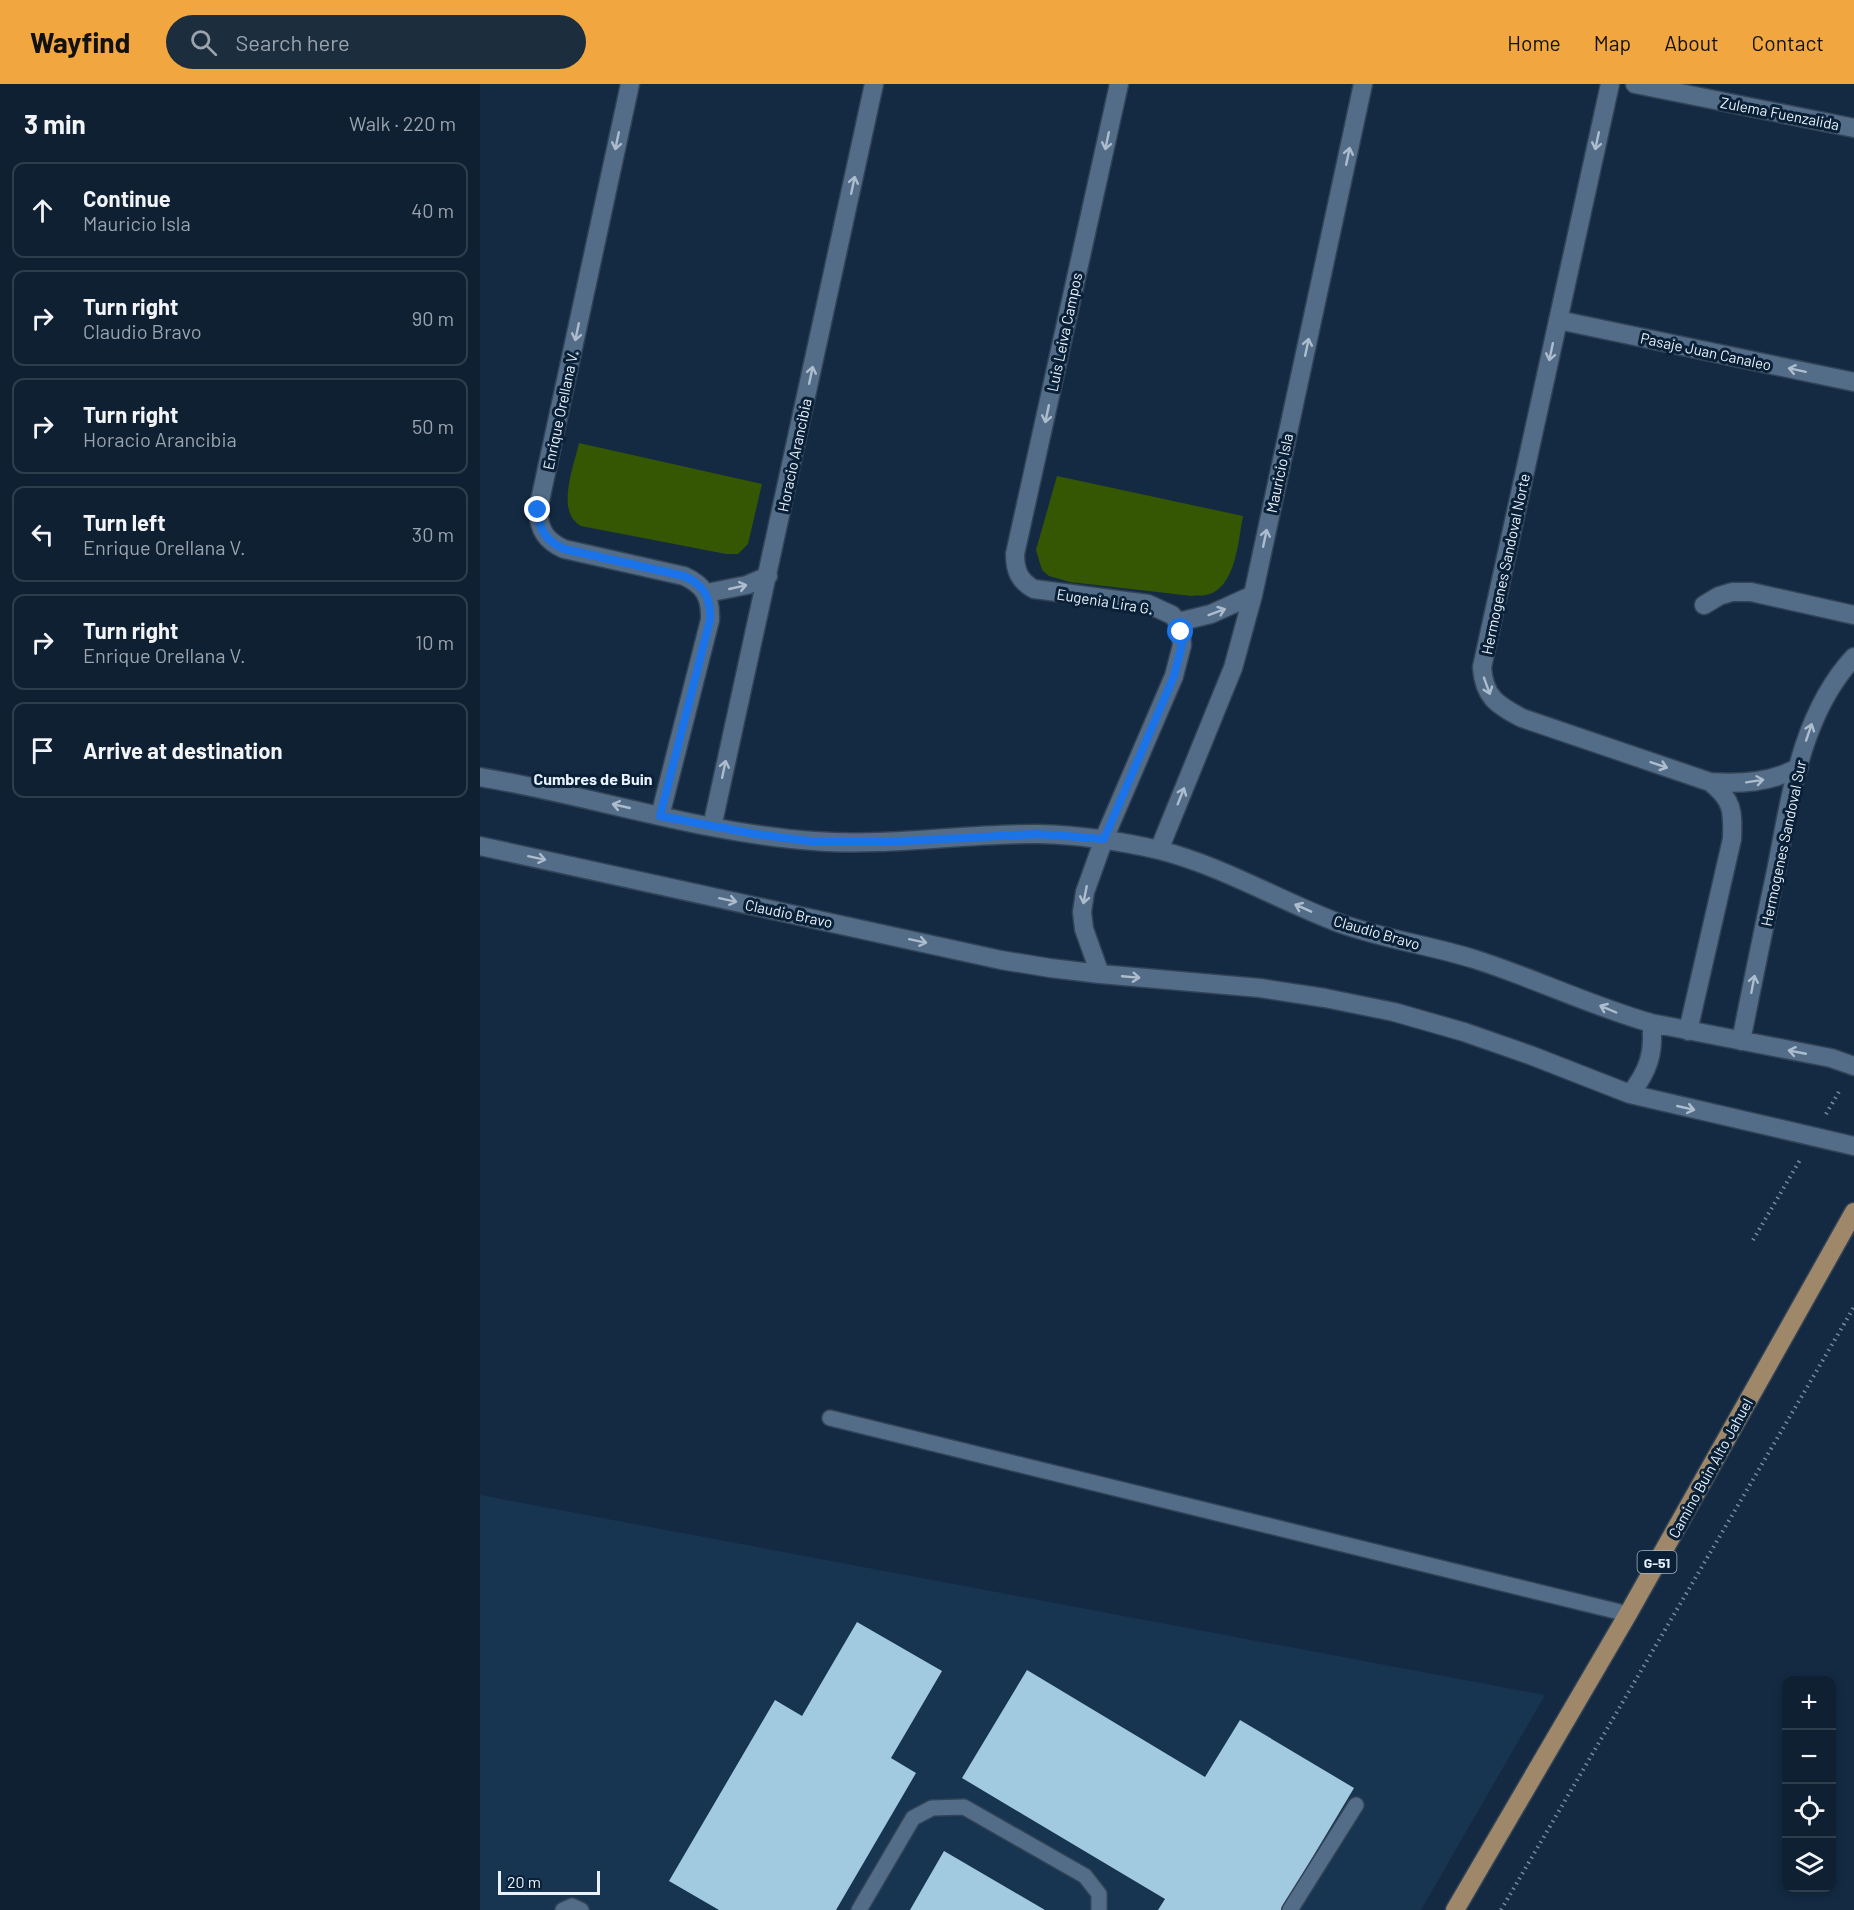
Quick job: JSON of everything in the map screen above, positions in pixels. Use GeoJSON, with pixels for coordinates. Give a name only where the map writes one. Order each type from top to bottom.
{"type":"FeatureCollection","features":[{"type":"Feature","properties":{"kind":"main road","name":"Camino Buin Alto Jahuel"},"geometry":{"type":"LineString","coordinates":[[1455,1910],[1628,1614],[1854,1212]]}},
{"type":"Feature","properties":{"kind":"street","name":"Enrique Orellana V."},"geometry":{"type":"LineString","coordinates":[[630,84],[538,519],[544,534],[555,545],[564,549],[684,576],[701,586],[707,593]]}},
{"type":"Feature","properties":{"kind":"street","name":"Horacio Arancibia"},"geometry":{"type":"LineString","coordinates":[[712,826],[874,84]]}},
{"type":"Feature","properties":{"kind":"street","name":"Luis Leiva Campos"},"geometry":{"type":"LineString","coordinates":[[1022,580],[1015,565],[1016,554],[1119,84]]}},
{"type":"Feature","properties":{"kind":"street","name":"Mauricio Isla"},"geometry":{"type":"LineString","coordinates":[[1159,850],[1233,668],[1253,595],[1363,84]]}},
{"type":"Feature","properties":{"kind":"street","name":"Hermogenes Sandoval Norte"},"geometry":{"type":"LineString","coordinates":[[1610,84],[1482,667],[1483,680],[1487,692],[1495,702],[1522,718],[1710,782],[1723,792],[1730,802],[1733,819],[1732,839],[1688,1031]]}},
{"type":"Feature","properties":{"kind":"street","name":"Zulema Fuenzalida"},"geometry":{"type":"LineString","coordinates":[[1635,84],[1854,128]]}},
{"type":"Feature","properties":{"kind":"street","name":"Pasaje Juan Canaleo"},"geometry":{"type":"LineString","coordinates":[[1558,320],[1854,382]]}},
{"type":"Feature","properties":{"kind":"street"},"geometry":{"type":"LineString","coordinates":[[660,816],[710,620],[711,608],[707,593],[747,585],[768,576]]}},
{"type":"Feature","properties":{"kind":"street","name":"Eugenia Lira G."},"geometry":{"type":"LineString","coordinates":[[1022,580],[1034,589],[1046,592],[1148,604],[1172,615],[1178,622]]}},
{"type":"Feature","properties":{"kind":"street"},"geometry":{"type":"LineString","coordinates":[[1704,605],[1719,596],[1732,592],[1751,592],[1854,615]]}},
{"type":"Feature","properties":{"kind":"street"},"geometry":{"type":"LineString","coordinates":[[1100,974],[1084,929],[1082,912],[1085,892],[1104,839],[1174,676],[1182,645],[1178,622],[1210,614],[1253,595]]}},
{"type":"Feature","properties":{"kind":"street","name":"Hermogenes Sandoval Sur"},"geometry":{"type":"LineString","coordinates":[[1741,1041],[1788,809],[1799,767],[1817,710],[1829,689],[1854,657]]}},
{"type":"Feature","properties":{"kind":"street"},"geometry":{"type":"LineString","coordinates":[[1710,782],[1749,783],[1778,776],[1799,767]]}},
{"type":"Feature","properties":{"kind":"street","name":"Claudio Bravo"},"geometry":{"type":"LineString","coordinates":[[480,777],[531,786],[660,816],[776,837],[834,842],[888,842],[1037,834],[1104,839],[1159,850],[1199,862],[1344,924],[1471,958],[1624,1015],[1651,1023],[1831,1059],[1854,1066]]}},
{"type":"Feature","properties":{"kind":"street","name":"Claudio Bravo"},"geometry":{"type":"LineString","coordinates":[[480,846],[1001,960],[1100,974],[1260,988],[1394,1012],[1464,1032],[1630,1094],[1854,1146]]}},
{"type":"Feature","properties":{"kind":"street"},"geometry":{"type":"LineString","coordinates":[[1630,1094],[1641,1081],[1649,1065],[1653,1049],[1651,1023]]}},
{"type":"Feature","properties":{"kind":"lane"},"geometry":{"type":"LineString","coordinates":[[830,1418],[1628,1614]]}},
{"type":"Feature","properties":{"kind":"lane"},"geometry":{"type":"LineString","coordinates":[[1290,1910],[1356,1805]]}},
{"type":"Feature","properties":{"kind":"lane"},"geometry":{"type":"LineString","coordinates":[[859,1910],[913,1818],[932,1808],[964,1807],[1085,1876],[1099,1894],[1099,1910]]}},
{"type":"Feature","properties":{"kind":"lane"},"geometry":{"type":"LineString","coordinates":[[563,1910],[572,1906],[581,1910]]}},
{"type":"Feature","properties":{"kind":"path"},"geometry":{"type":"LineString","coordinates":[[1501,1910],[1854,1306]]}},
{"type":"Feature","properties":{"kind":"shaded area"},"geometry":{"type":"Polygon","coordinates":[[[480,1495],[1545,1695],[1421,1910],[480,1910],[480,1495]]]}},
{"type":"Feature","properties":{"kind":"green space"},"geometry":{"type":"Polygon","coordinates":[[[579,443],[762,484],[748,544],[738,554],[726,554],[581,526],[573,519],[568,500],[568,488],[579,443]]]}},
{"type":"Feature","properties":{"kind":"green space"},"geometry":{"type":"Polygon","coordinates":[[[1057,476],[1243,516],[1234,563],[1224,584],[1216,591],[1206,595],[1192,596],[1070,582],[1049,576],[1042,570],[1036,550],[1057,476]]]}},
{"type":"Feature","properties":{"kind":"building"},"geometry":{"type":"Polygon","coordinates":[[[857,1622],[942,1671],[891,1758],[916,1773],[836,1910],[719,1910],[669,1881],[775,1700],[802,1716],[857,1622]]]}},
{"type":"Feature","properties":{"kind":"building"},"geometry":{"type":"Polygon","coordinates":[[[1027,1670],[1205,1777],[1240,1720],[1354,1788],[1281,1910],[1158,1910],[1165,1899],[962,1778],[1027,1670]]]}},
{"type":"Feature","properties":{"kind":"building"},"geometry":{"type":"Polygon","coordinates":[[[944,1851],[1045,1910],[910,1910],[944,1851]]]}},
{"type":"Feature","properties":{"kind":"district","name":"Cumbres de Buin"},"geometry":{"type":"Point","coordinates":[593,778]}},
{"type":"Feature","properties":{"kind":"route"},"geometry":{"type":"LineString","coordinates":[[538,510],[540,528],[549,541],[555,545],[684,576],[701,586],[707,593],[711,608],[710,620],[660,816],[712,826],[816,842],[888,842],[1037,834],[1104,839],[1174,676],[1182,645],[1181,632]]}}]}
